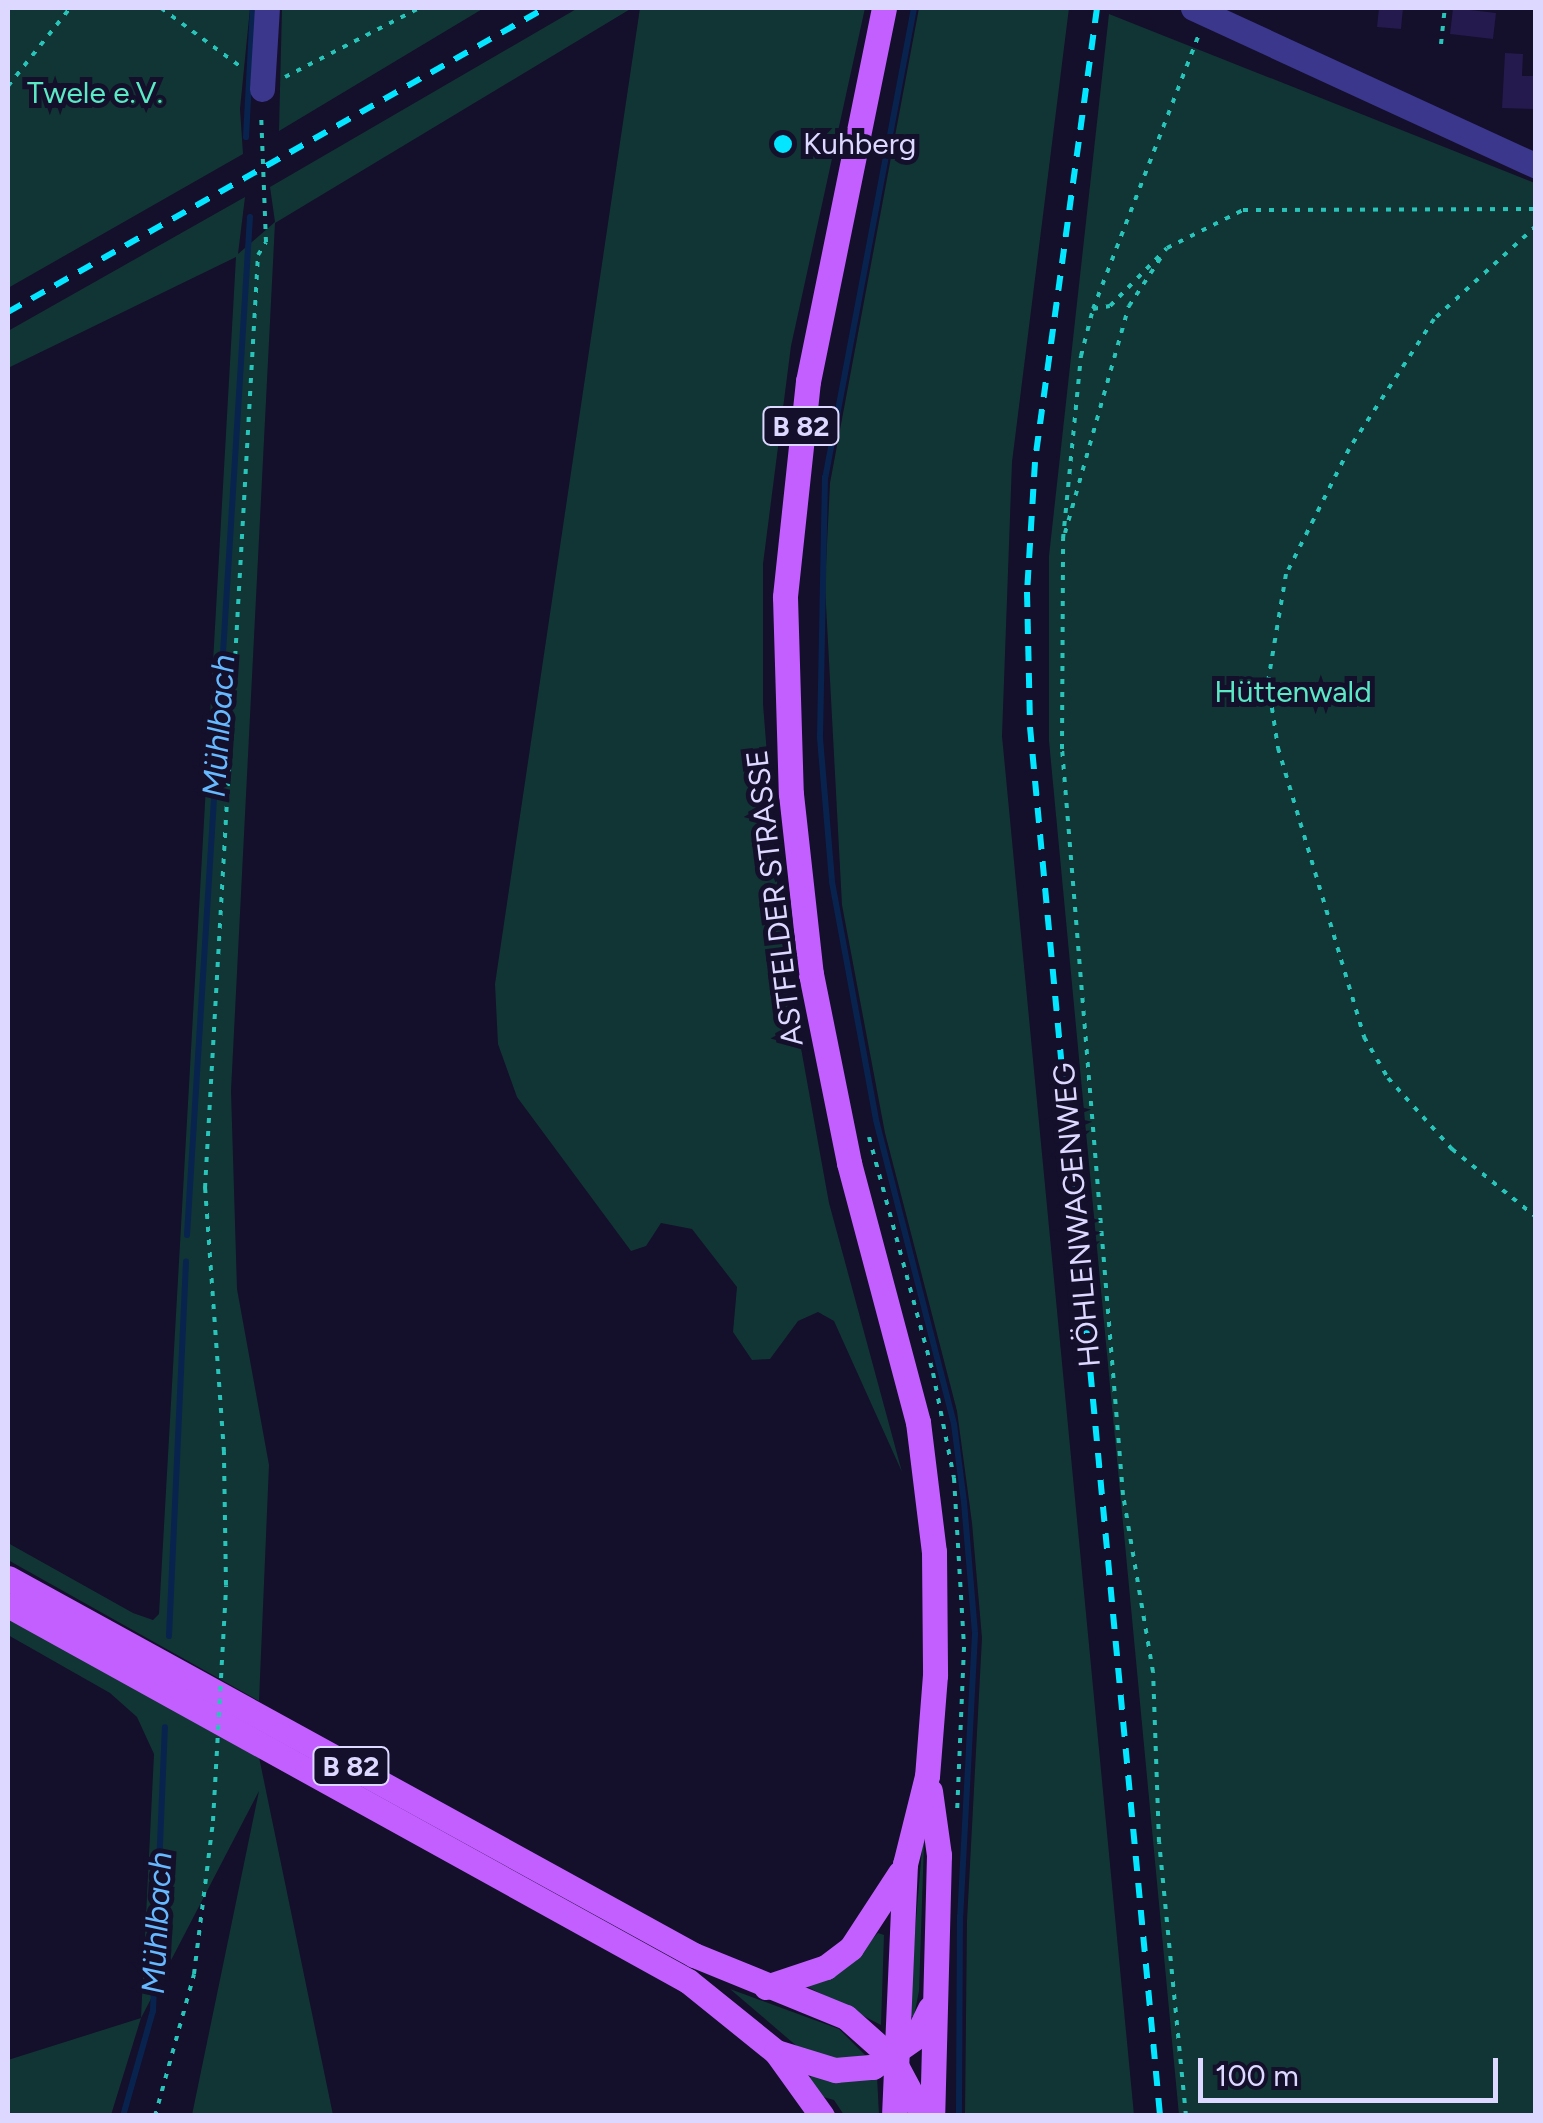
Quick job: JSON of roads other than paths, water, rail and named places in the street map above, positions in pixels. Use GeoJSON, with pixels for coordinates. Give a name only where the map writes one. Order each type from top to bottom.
{"type":"FeatureCollection","features":[{"type":"Feature","properties":{"kind":"main road","name":"ASTFELDER STRASSE"},"geometry":{"type":"LineString","coordinates":[[884,8],[797,454],[785,596],[787,703],[796,855],[818,1012],[927,1476],[937,1614],[928,1776]]}},
{"type":"Feature","properties":{"kind":"main road","name":"B 82"},"geometry":{"type":"LineString","coordinates":[[8,1578],[694,1955],[846,2017],[892,2058],[922,2116]]}},
{"type":"Feature","properties":{"kind":"main road","name":"B 82"},"geometry":{"type":"LineString","coordinates":[[8,1605],[629,1946],[715,2000],[776,2052],[822,2116]]}},
{"type":"Feature","properties":{"kind":"main road","name":"B 82"},"geometry":{"type":"LineString","coordinates":[[894,2116],[892,2058],[905,1864],[928,1776]]}},
{"type":"Feature","properties":{"kind":"main road","name":"B 82"},"geometry":{"type":"LineString","coordinates":[[928,1776],[938,1855],[932,2116]]}},
{"type":"Feature","properties":{"kind":"main road","name":"B 82"},"geometry":{"type":"LineString","coordinates":[[765,1987],[826,1966],[852,1948],[905,1864]]}},
{"type":"Feature","properties":{"kind":"main road","name":"B 82"},"geometry":{"type":"LineString","coordinates":[[776,2052],[835,2070],[892,2058],[916,2037],[933,2003]]}},
{"type":"Feature","properties":{"kind":"street"},"geometry":{"type":"LineString","coordinates":[[262,89],[267,8]]}},
{"type":"Feature","properties":{"kind":"street"},"geometry":{"type":"LineString","coordinates":[[1199,10],[1536,166]]}},
{"type":"Feature","properties":{"kind":"waterway","name":"Mühlbach"},"geometry":{"type":"LineString","coordinates":[[246,137],[253,8]]}},
{"type":"Feature","properties":{"kind":"waterway"},"geometry":{"type":"LineString","coordinates":[[914,8],[825,477],[820,738],[832,882],[876,1120],[954,1424],[964,1502],[975,1634],[960,1916],[959,2116]]}},
{"type":"Feature","properties":{"kind":"waterway","name":"Mühlbach"},"geometry":{"type":"LineString","coordinates":[[187,1235],[250,217]]}},
{"type":"Feature","properties":{"kind":"waterway","name":"Mühlbach"},"geometry":{"type":"LineString","coordinates":[[169,1636],[186,1261]]}},
{"type":"Feature","properties":{"kind":"waterway","name":"Mühlbach"},"geometry":{"type":"LineString","coordinates":[[123,2116],[153,2011],[165,1727]]}},
{"type":"Feature","properties":{"kind":"railway"},"geometry":{"type":"LineString","coordinates":[[8,312],[545,8]]}},
{"type":"Feature","properties":{"kind":"railway"},"geometry":{"type":"LineString","coordinates":[[1097,8],[1035,462],[1027,592],[1030,727],[1160,2116]]}},
{"type":"Feature","properties":{"kind":"place","name":"Kuhberg"},"geometry":{"type":"Point","coordinates":[783,144]}},
{"type":"Feature","properties":{"kind":"park label","name":"Twele e.V."},"geometry":{"type":"Point","coordinates":[95,93]}},
{"type":"Feature","properties":{"kind":"park label","name":"Hüttenwald"},"geometry":{"type":"Point","coordinates":[1293,692]}}]}
